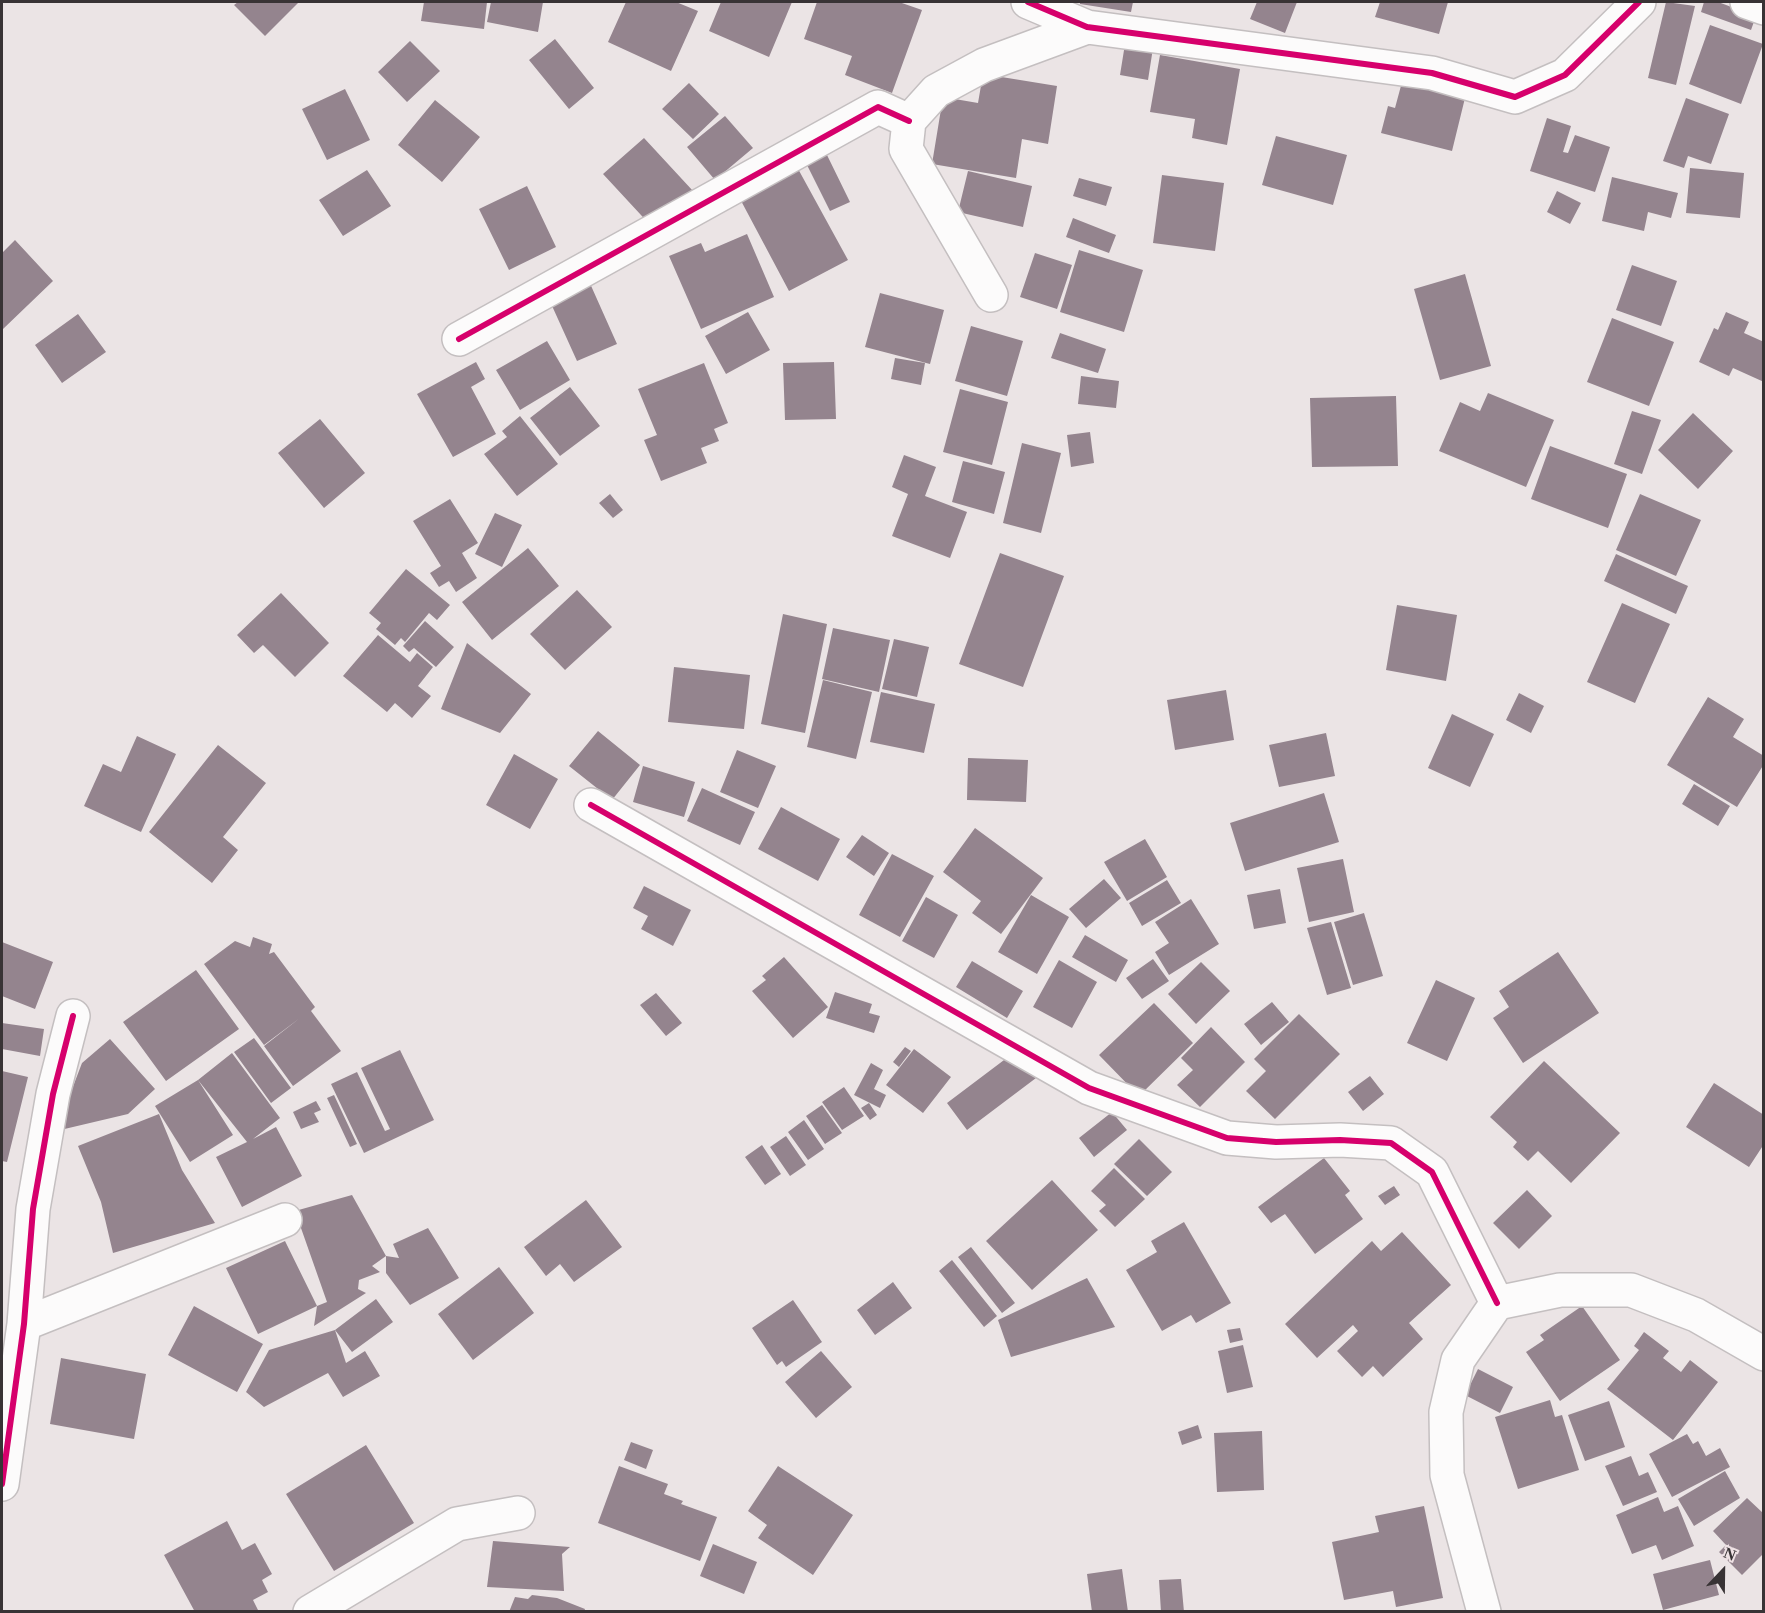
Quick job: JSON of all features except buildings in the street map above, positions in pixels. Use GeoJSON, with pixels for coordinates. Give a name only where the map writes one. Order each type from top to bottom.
{"type":"FeatureCollection","features":[{"type":"Feature","properties":{"kind":"street"},"geometry":{"type":"LineString","coordinates":[[1028,2],[1087,27],[1432,73],[1515,97],[1565,75],[1640,2]]}},
{"type":"Feature","properties":{"kind":"street"},"geometry":{"type":"LineString","coordinates":[[1747,2],[1764,8]]}},
{"type":"Feature","properties":{"kind":"street"},"geometry":{"type":"LineString","coordinates":[[459,339],[878,107],[1042,37],[1087,27]]}},
{"type":"Feature","properties":{"kind":"street"},"geometry":{"type":"LineString","coordinates":[[991,295],[906,149],[909,121],[936,91],[984,65],[1087,27]]}},
{"type":"Feature","properties":{"kind":"street"},"geometry":{"type":"LineString","coordinates":[[878,107],[909,121]]}},
{"type":"Feature","properties":{"kind":"street"},"geometry":{"type":"LineString","coordinates":[[591,805],[1089,1088],[1227,1138],[1276,1142],[1340,1140],[1391,1143],[1432,1172],[1497,1303]]}},
{"type":"Feature","properties":{"kind":"street"},"geometry":{"type":"LineString","coordinates":[[2,1484],[24,1324],[33,1209],[53,1094],[73,1016]]}},
{"type":"Feature","properties":{"kind":"street"},"geometry":{"type":"LineString","coordinates":[[24,1324],[285,1220]]}},
{"type":"Feature","properties":{"kind":"street"},"geometry":{"type":"LineString","coordinates":[[1484,1611],[1447,1474],[1446,1412],[1458,1360],[1497,1303],[1560,1290],[1631,1290],[1696,1315],[1764,1354]]}},
{"type":"Feature","properties":{"kind":"street"},"geometry":{"type":"LineString","coordinates":[[310,1611],[457,1524],[518,1513]]}},
{"type":"Feature","properties":{"kind":"cycle path"},"geometry":{"type":"LineString","coordinates":[[1028,2],[1087,27],[1432,73],[1515,97],[1565,75],[1639,2]]}},
{"type":"Feature","properties":{"kind":"cycle path"},"geometry":{"type":"LineString","coordinates":[[459,339],[878,107],[909,121]]}},
{"type":"Feature","properties":{"kind":"cycle path"},"geometry":{"type":"LineString","coordinates":[[591,805],[1089,1088],[1227,1138],[1276,1142],[1340,1140],[1391,1143],[1432,1172],[1497,1303]]}},
{"type":"Feature","properties":{"kind":"cycle path"},"geometry":{"type":"LineString","coordinates":[[2,1484],[24,1324],[33,1209],[53,1094],[73,1016]]}}]}
